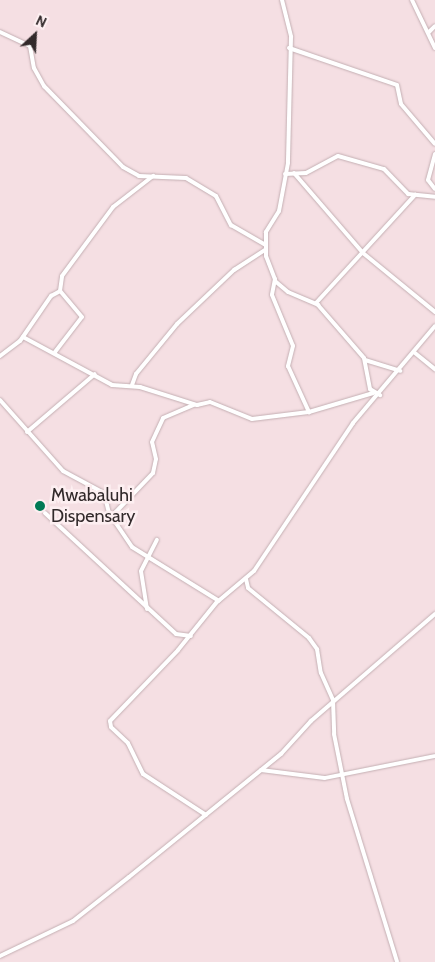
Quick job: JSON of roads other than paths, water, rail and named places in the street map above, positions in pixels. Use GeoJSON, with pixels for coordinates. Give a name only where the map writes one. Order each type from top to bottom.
{"type":"FeatureCollection","features":[{"type":"Feature","properties":{"kind":"street"},"geometry":{"type":"LineString","coordinates":[[282,0],[289,48],[285,174],[279,212],[266,232],[265,248],[275,281],[272,295],[293,346],[288,366],[309,412]]}},
{"type":"Feature","properties":{"kind":"street"},"geometry":{"type":"LineString","coordinates":[[412,0],[429,32],[435,48]]}},
{"type":"Feature","properties":{"kind":"street"},"geometry":{"type":"LineString","coordinates":[[429,32],[435,26]]}},
{"type":"Feature","properties":{"kind":"street"},"geometry":{"type":"LineString","coordinates":[[0,32],[30,46],[34,68],[44,86],[123,167],[139,176],[182,176],[214,194],[231,225],[265,248]]}},
{"type":"Feature","properties":{"kind":"street"},"geometry":{"type":"LineString","coordinates":[[289,48],[397,85],[401,104],[435,144]]}},
{"type":"Feature","properties":{"kind":"street"},"geometry":{"type":"LineString","coordinates":[[435,154],[428,180],[435,189]]}},
{"type":"Feature","properties":{"kind":"street"},"geometry":{"type":"LineString","coordinates":[[285,174],[308,172],[338,156],[378,166],[405,192],[435,197]]}},
{"type":"Feature","properties":{"kind":"street"},"geometry":{"type":"LineString","coordinates":[[294,173],[363,252],[435,312]]}},
{"type":"Feature","properties":{"kind":"street"},"geometry":{"type":"LineString","coordinates":[[55,352],[82,317],[60,291],[62,276],[113,208],[153,176]]}},
{"type":"Feature","properties":{"kind":"street"},"geometry":{"type":"LineString","coordinates":[[316,303],[415,195]]}},
{"type":"Feature","properties":{"kind":"street"},"geometry":{"type":"LineString","coordinates":[[132,386],[136,374],[177,324],[234,270],[265,248]]}},
{"type":"Feature","properties":{"kind":"street"},"geometry":{"type":"LineString","coordinates":[[275,281],[288,292],[316,303],[365,360],[373,392]]}},
{"type":"Feature","properties":{"kind":"street"},"geometry":{"type":"LineString","coordinates":[[0,356],[23,337],[51,296],[60,291]]}},
{"type":"Feature","properties":{"kind":"street"},"geometry":{"type":"LineString","coordinates":[[206,815],[142,774],[128,743],[110,723],[136,690],[191,636],[218,601],[246,579],[353,423],[380,395],[435,326]]}},
{"type":"Feature","properties":{"kind":"street"},"geometry":{"type":"LineString","coordinates":[[23,337],[55,352],[112,385],[132,386],[194,404],[212,403],[254,420],[309,412],[373,392],[380,395]]}},
{"type":"Feature","properties":{"kind":"street"},"geometry":{"type":"LineString","coordinates":[[415,353],[435,369]]}},
{"type":"Feature","properties":{"kind":"street"},"geometry":{"type":"LineString","coordinates":[[365,360],[400,371]]}},
{"type":"Feature","properties":{"kind":"street"},"geometry":{"type":"LineString","coordinates":[[27,432],[95,374]]}},
{"type":"Feature","properties":{"kind":"street"},"geometry":{"type":"LineString","coordinates":[[0,400],[63,471],[100,489],[111,517],[131,545],[218,601]]}},
{"type":"Feature","properties":{"kind":"street"},"geometry":{"type":"LineString","coordinates":[[111,517],[153,473],[156,459],[152,442],[163,418],[194,404]]}},
{"type":"Feature","properties":{"kind":"street"},"geometry":{"type":"LineString","coordinates":[[45,513],[176,634],[191,636]]}},
{"type":"Feature","properties":{"kind":"street"},"geometry":{"type":"LineString","coordinates":[[147,609],[140,574],[157,540]]}},
{"type":"Feature","properties":{"kind":"street"},"geometry":{"type":"LineString","coordinates":[[246,579],[248,588],[314,644],[332,706],[341,775],[397,962]]}},
{"type":"Feature","properties":{"kind":"street"},"geometry":{"type":"LineString","coordinates":[[0,956],[73,921],[261,770],[435,614]]}},
{"type":"Feature","properties":{"kind":"street"},"geometry":{"type":"LineString","coordinates":[[261,770],[321,777],[341,775],[435,756]]}},
{"type":"Feature","properties":{"kind":"place","name":"Mwabaluhi Dispensary"},"geometry":{"type":"Point","coordinates":[40,506]}}]}
